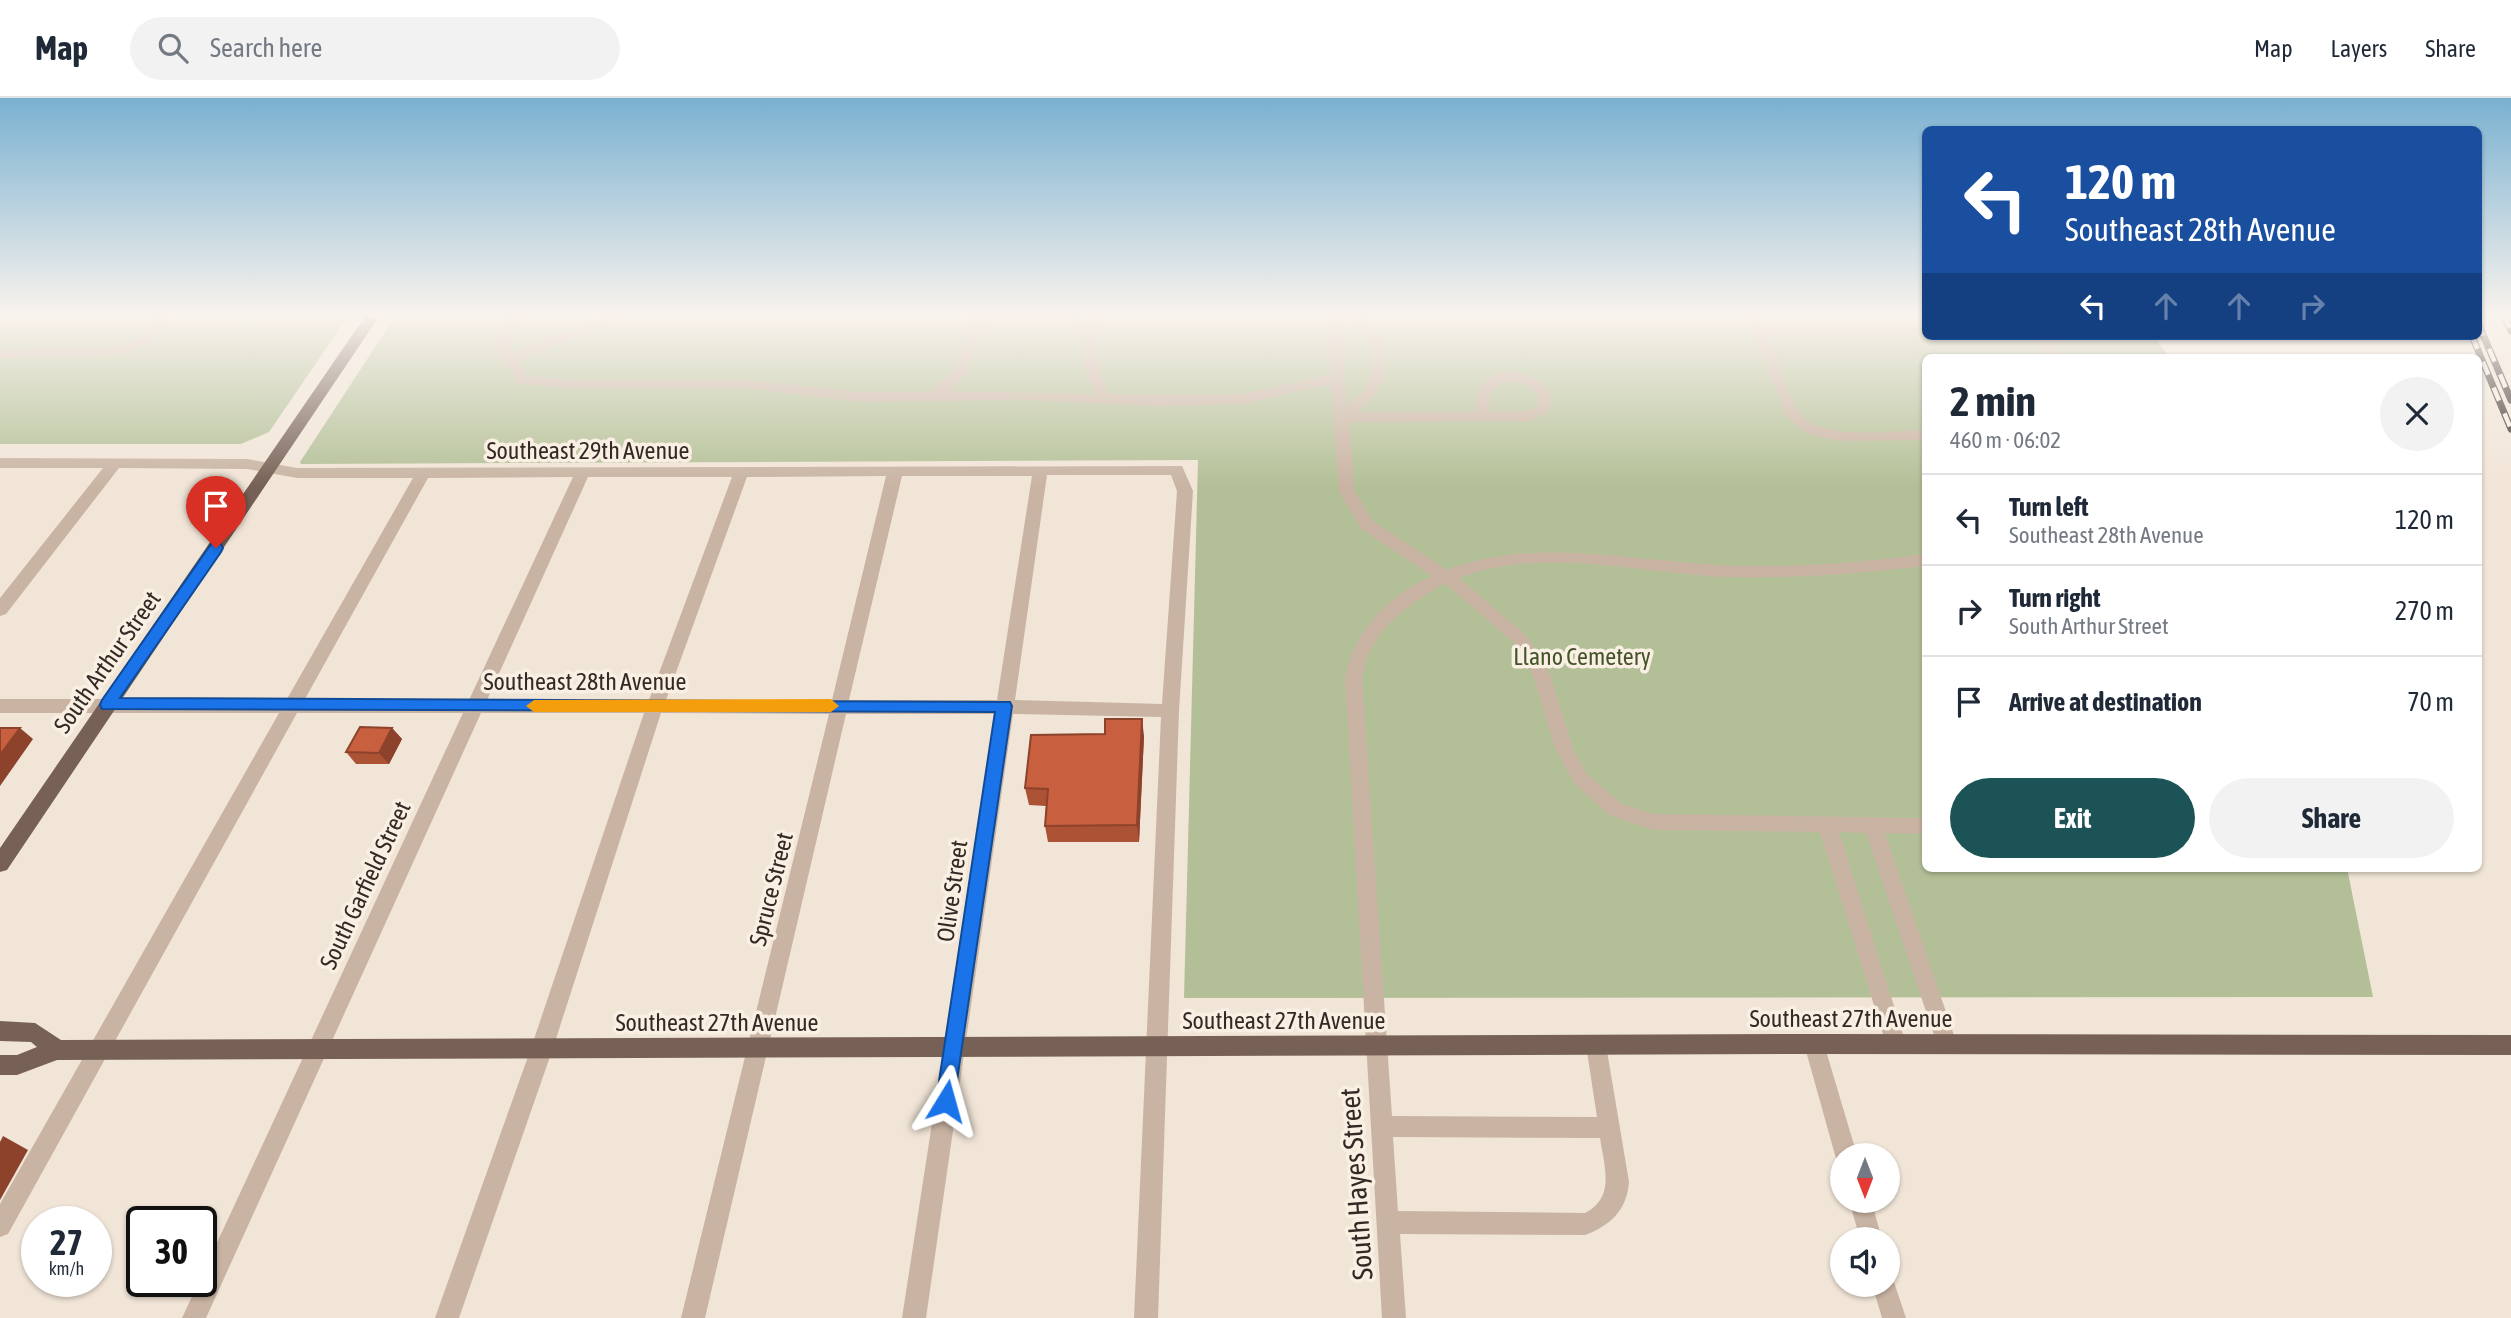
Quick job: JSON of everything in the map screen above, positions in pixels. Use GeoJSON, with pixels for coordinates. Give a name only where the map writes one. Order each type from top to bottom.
{"type":"FeatureCollection","features":[{"type":"Feature","properties":{"kind":"main road","name":"South Arthur Street"},"geometry":{"type":"LineString","coordinates":[[0,864],[335,372]]}},
{"type":"Feature","properties":{"kind":"main road"},"geometry":{"type":"LineString","coordinates":[[0,1031],[35,1033],[57,1050]]}},
{"type":"Feature","properties":{"kind":"main road","name":"Southeast 27th Avenue"},"geometry":{"type":"LineString","coordinates":[[0,1065],[17,1065],[57,1050],[1814,1044],[2511,1045]]}},
{"type":"Feature","properties":{"kind":"street"},"geometry":{"type":"LineString","coordinates":[[518,372],[523,380],[573,384],[746,384],[860,397],[1021,395],[1160,401],[1241,399],[1338,377]]}},
{"type":"Feature","properties":{"kind":"street"},"geometry":{"type":"LineString","coordinates":[[928,398],[955,383],[961,372]]}},
{"type":"Feature","properties":{"kind":"street"},"geometry":{"type":"LineString","coordinates":[[1091,372],[1093,382],[1106,399]]}},
{"type":"Feature","properties":{"kind":"street"},"geometry":{"type":"LineString","coordinates":[[1338,372],[1347,491],[1367,525],[1459,586],[1521,640],[1540,671],[1564,748],[1580,778],[1616,810],[1654,822],[1922,826]]}},
{"type":"Feature","properties":{"kind":"street"},"geometry":{"type":"LineString","coordinates":[[1341,417],[1367,397],[1381,372]]}},
{"type":"Feature","properties":{"kind":"street"},"geometry":{"type":"LineString","coordinates":[[1776,372],[1794,417],[1812,430],[1838,436],[1922,435]]}},
{"type":"Feature","properties":{"kind":"street"},"geometry":{"type":"LineString","coordinates":[[1341,417],[1482,416]]}},
{"type":"Feature","properties":{"kind":"street","name":"Southeast 29th Avenue"},"geometry":{"type":"LineString","coordinates":[[0,463],[247,464],[297,473],[1177,470],[1185,491],[1170,711]]}},
{"type":"Feature","properties":{"kind":"street"},"geometry":{"type":"LineString","coordinates":[[0,610],[115,463]]}},
{"type":"Feature","properties":{"kind":"street","name":"Olive Street"},"geometry":{"type":"LineString","coordinates":[[914,1318],[1040,471]]}},
{"type":"Feature","properties":{"kind":"street"},"geometry":{"type":"LineString","coordinates":[[447,1318],[542,1048],[655,706],[741,472]]}},
{"type":"Feature","properties":{"kind":"street","name":"Spruce Street"},"geometry":{"type":"LineString","coordinates":[[693,1318],[895,472]]}},
{"type":"Feature","properties":{"kind":"street"},"geometry":{"type":"LineString","coordinates":[[0,1226],[423,473]]}},
{"type":"Feature","properties":{"kind":"street","name":"South Garfield Street"},"geometry":{"type":"LineString","coordinates":[[194,1318],[582,473]]}},
{"type":"Feature","properties":{"kind":"street","name":"South Hayes Street"},"geometry":{"type":"LineString","coordinates":[[1394,1318],[1353,671],[1359,650],[1376,623],[1420,587],[1463,567],[1521,556],[1745,571],[1846,568],[1922,560]]}},
{"type":"Feature","properties":{"kind":"street","name":"Southeast 28th Avenue"},"geometry":{"type":"LineString","coordinates":[[0,706],[1004,706],[1170,711]]}},
{"type":"Feature","properties":{"kind":"street"},"geometry":{"type":"LineString","coordinates":[[1146,1318],[1170,711]]}},
{"type":"Feature","properties":{"kind":"street"},"geometry":{"type":"LineString","coordinates":[[1827,825],[1896,1044]]}},
{"type":"Feature","properties":{"kind":"street"},"geometry":{"type":"LineString","coordinates":[[1873,826],[1947,1044]]}},
{"type":"Feature","properties":{"kind":"street"},"geometry":{"type":"LineString","coordinates":[[1814,1044],[1843,1143]]}},
{"type":"Feature","properties":{"kind":"street"},"geometry":{"type":"LineString","coordinates":[[1388,1222],[1585,1224],[1598,1221],[1618,1195],[1596,1045]]}},
{"type":"Feature","properties":{"kind":"street"},"geometry":{"type":"LineString","coordinates":[[1382,1126],[1610,1128]]}},
{"type":"Feature","properties":{"kind":"street"},"geometry":{"type":"LineString","coordinates":[[1888,1297],[1894,1318]]}},
{"type":"Feature","properties":{"kind":"green space"},"geometry":{"type":"Polygon","coordinates":[[[0,372],[310,372],[269,432],[241,444],[0,444],[0,372]]]}},
{"type":"Feature","properties":{"kind":"green space","name":"Llano Cemetery"},"geometry":{"type":"Polygon","coordinates":[[[359,372],[1922,372],[1922,872],[2348,872],[2373,997],[1184,998],[1198,460],[300,462],[359,372]]]}},
{"type":"Feature","properties":{"kind":"building"},"geometry":{"type":"Polygon","coordinates":[[[1105,719],[1142,719],[1137,825],[1045,826],[1048,789],[1025,788],[1031,735],[1105,734],[1105,719]]]}},
{"type":"Feature","properties":{"kind":"building"},"geometry":{"type":"Polygon","coordinates":[[[360,727],[392,728],[379,753],[346,752],[360,727]]]}},
{"type":"Feature","properties":{"kind":"building"},"geometry":{"type":"Polygon","coordinates":[[[0,728],[20,728],[0,755],[0,728]]]}},
{"type":"Feature","properties":{"kind":"railway"},"geometry":{"type":"LineString","coordinates":[[2487,372],[2511,429]]}},
{"type":"Feature","properties":{"kind":"railway"},"geometry":{"type":"LineString","coordinates":[[2499,372],[2511,400]]}},
{"type":"Feature","properties":{"kind":"slow traffic"},"geometry":{"type":"LineString","coordinates":[[534,706],[831,706]]}},
{"type":"Feature","properties":{"kind":"route"},"geometry":{"type":"LineString","coordinates":[[216,548],[107,705],[1004,706],[946,1101]]}}]}
